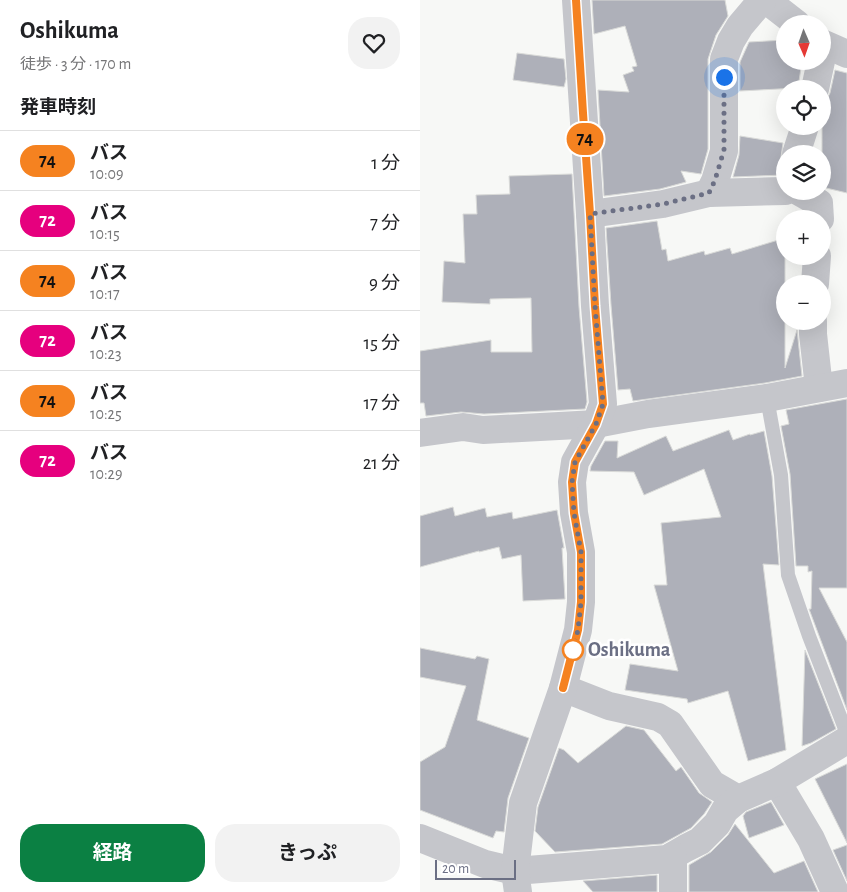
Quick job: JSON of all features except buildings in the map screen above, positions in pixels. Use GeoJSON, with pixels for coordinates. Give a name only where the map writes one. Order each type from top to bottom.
{"type":"FeatureCollection","features":[{"type":"Feature","properties":{"kind":"street"},"geometry":{"type":"LineString","coordinates":[[517,881],[523,803],[563,688],[578,630],[581,602],[581,552],[574,513],[572,482],[575,462],[596,424],[603,404],[576,0]]}},
{"type":"Feature","properties":{"kind":"street"},"geometry":{"type":"LineString","coordinates":[[709,193],[724,150],[724,60],[731,41],[740,26],[769,1],[786,15]]}},
{"type":"Feature","properties":{"kind":"street"},"geometry":{"type":"LineString","coordinates":[[590,214],[663,204],[709,193],[776,191]]}},
{"type":"Feature","properties":{"kind":"street"},"geometry":{"type":"LineString","coordinates":[[814,200],[819,203],[819,210]]}},
{"type":"Feature","properties":{"kind":"street"},"geometry":{"type":"LineString","coordinates":[[813,330],[819,388]]}},
{"type":"Feature","properties":{"kind":"street"},"geometry":{"type":"LineString","coordinates":[[420,433],[463,427],[483,430],[596,424],[648,414],[767,398],[847,383]]}},
{"type":"Feature","properties":{"kind":"street"},"geometry":{"type":"LineString","coordinates":[[563,688],[609,706],[658,717],[670,724],[712,784],[738,799]]}},
{"type":"Feature","properties":{"kind":"street"},"geometry":{"type":"LineString","coordinates":[[420,838],[486,864],[517,881],[666,860],[700,841],[717,824],[725,810],[738,799],[777,782],[847,740]]}},
{"type":"Feature","properties":{"kind":"street"},"geometry":{"type":"LineString","coordinates":[[777,782],[811,839],[835,892]]}},
{"type":"Feature","properties":{"kind":"street"},"geometry":{"type":"LineString","coordinates":[[673,856],[673,892]]}},
{"type":"Feature","properties":{"kind":"lane"},"geometry":{"type":"LineString","coordinates":[[767,398],[781,475],[788,575],[809,636],[847,734]]}},
{"type":"Feature","properties":{"kind":"bus line","name":"74"},"geometry":{"type":"LineString","coordinates":[[563,688],[578,630],[581,602],[581,552],[574,513],[572,482],[575,462],[596,424],[603,404],[576,0]]}},
{"type":"Feature","properties":{"kind":"place","name":"Oshikuma"},"geometry":{"type":"Point","coordinates":[573,650]}},
{"type":"Feature","properties":{"kind":"route"},"geometry":{"type":"LineString","coordinates":[[573,650],[578,630],[581,602],[581,552],[574,513],[572,482],[575,462],[596,424],[603,404],[590,214],[663,204],[709,193],[724,150],[724,77]]}}]}
